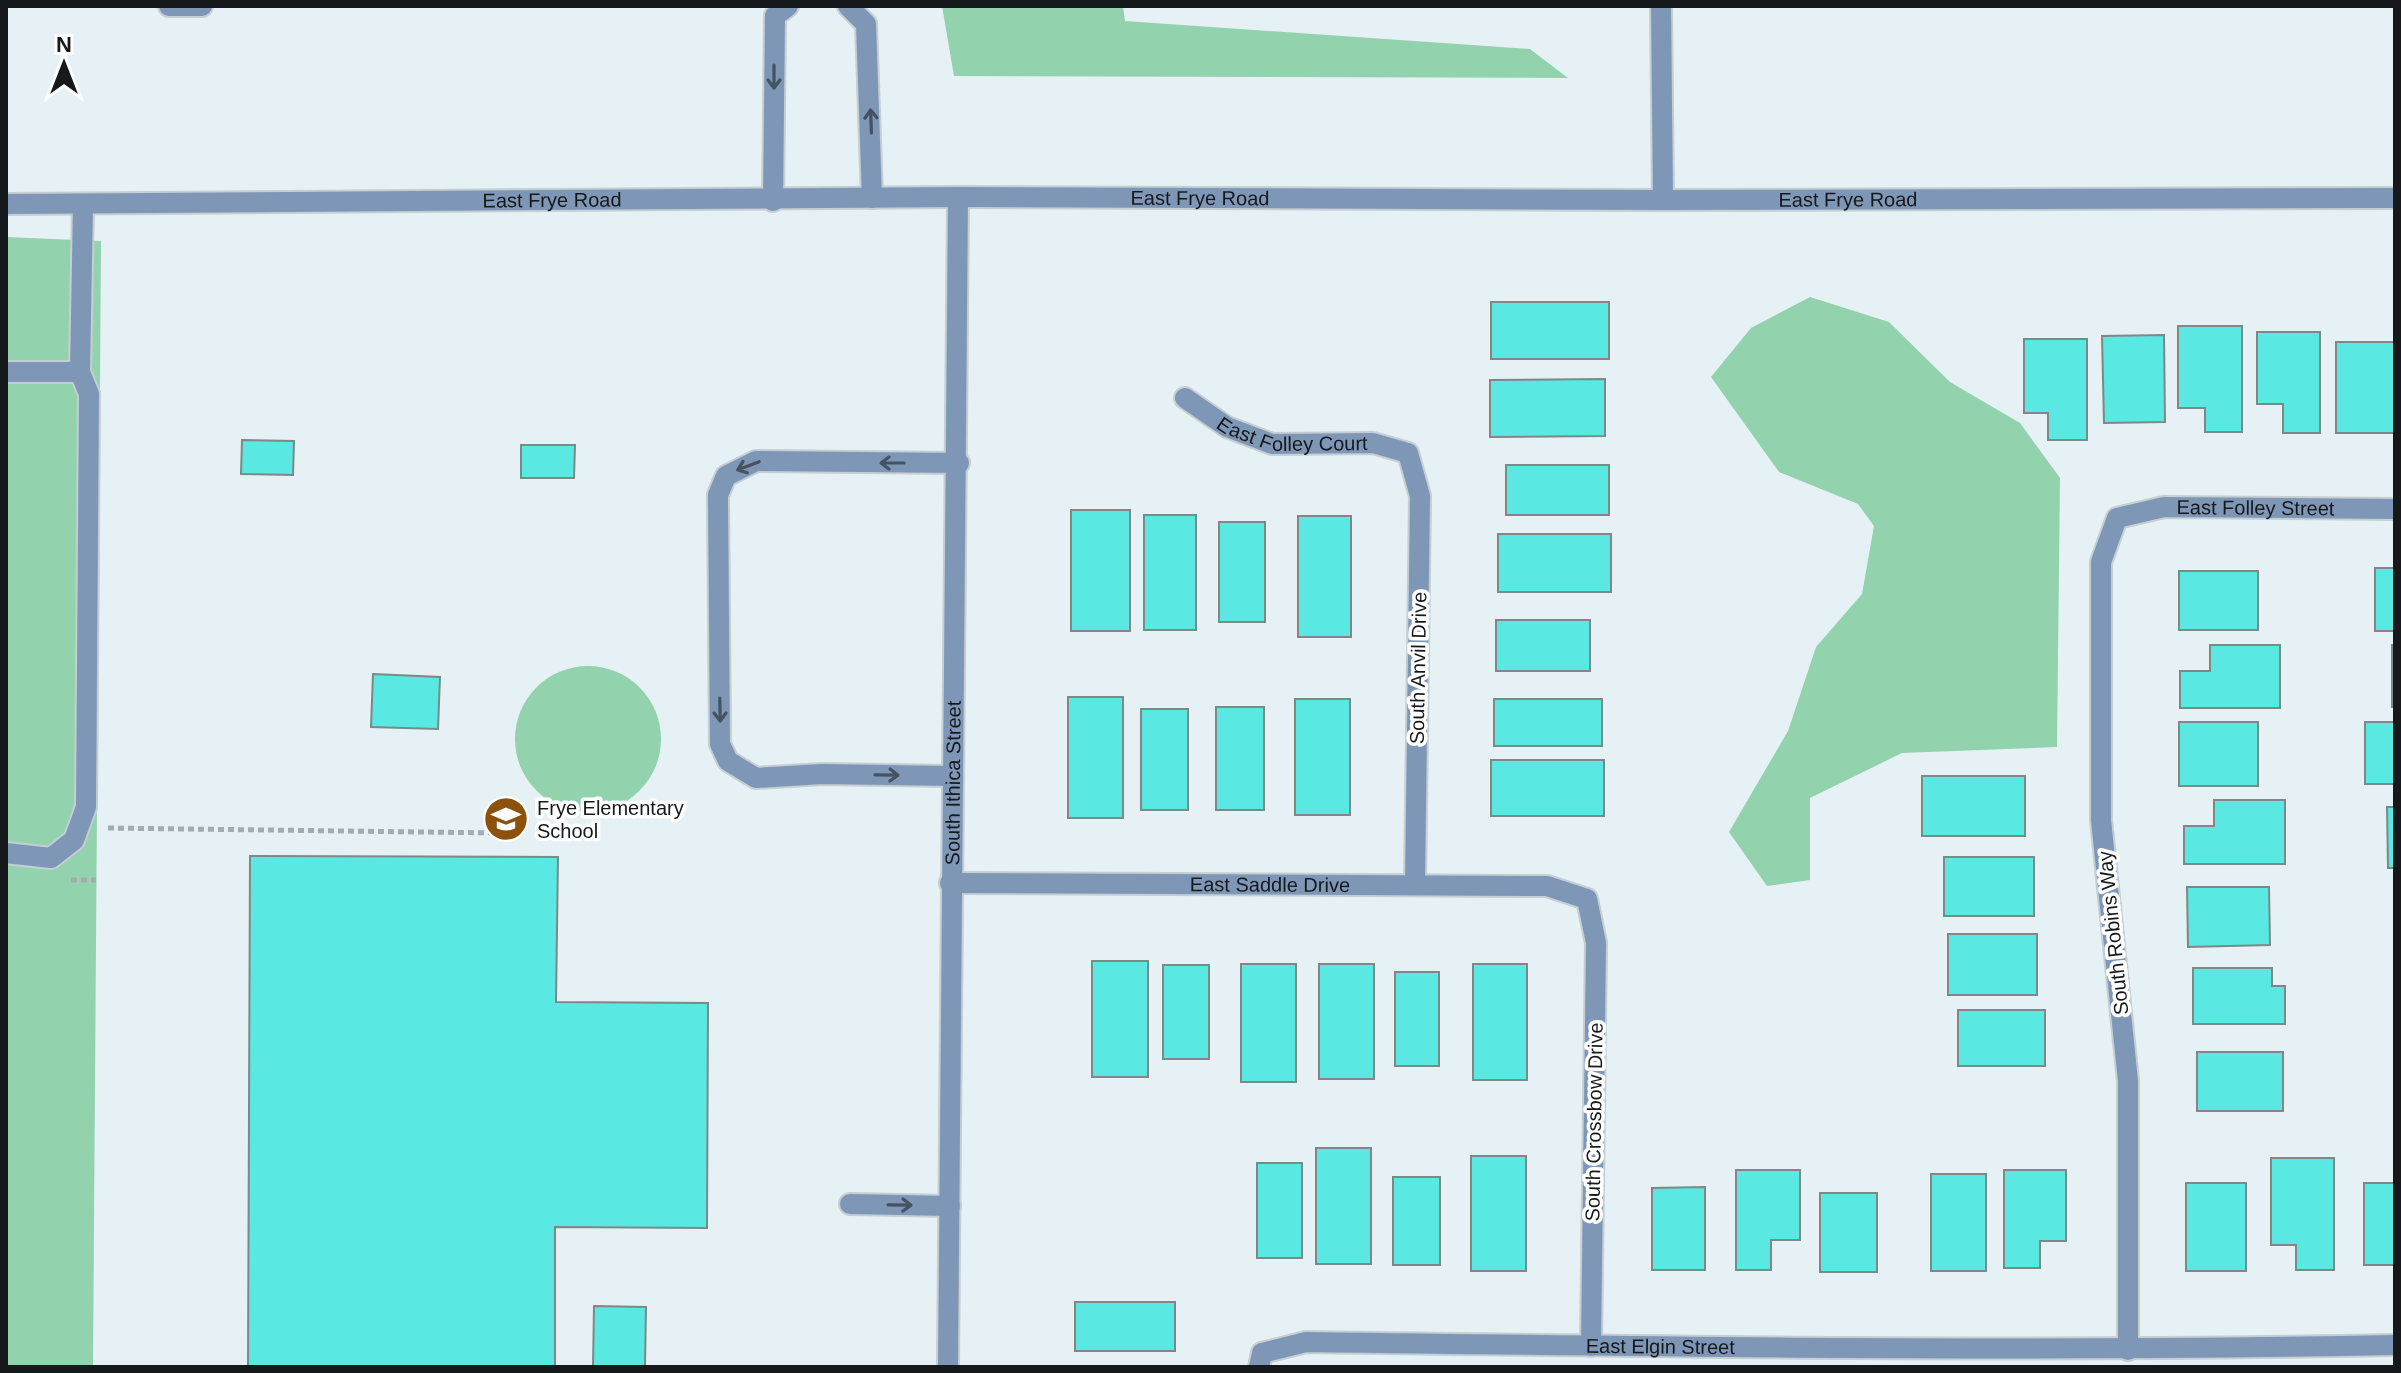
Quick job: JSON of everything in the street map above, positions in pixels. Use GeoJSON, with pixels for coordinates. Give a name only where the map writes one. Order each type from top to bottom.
{"type":"FeatureCollection","features":[{"type":"Feature","properties":{"kind":"street"},"geometry":{"type":"LineString","coordinates":[[169,6],[183,9],[202,6]]}},
{"type":"Feature","properties":{"kind":"street"},"geometry":{"type":"LineString","coordinates":[[773,201],[775,16],[788,6]]}},
{"type":"Feature","properties":{"kind":"street"},"geometry":{"type":"LineString","coordinates":[[848,6],[866,24],[872,198]]}},
{"type":"Feature","properties":{"kind":"street"},"geometry":{"type":"LineString","coordinates":[[1661,6],[1663,200]]}},
{"type":"Feature","properties":{"kind":"street","name":"East Frye Road"},"geometry":{"type":"LineString","coordinates":[[6,204],[773,201],[958,197],[1663,200],[2395,198]]}},
{"type":"Feature","properties":{"kind":"street","name":"South Ithica Street"},"geometry":{"type":"LineString","coordinates":[[948,1367],[950,883],[959,463],[958,197]]}},
{"type":"Feature","properties":{"kind":"street"},"geometry":{"type":"LineString","coordinates":[[6,853],[51,858],[74,840],[86,807],[89,394],[80,372],[83,205]]}},
{"type":"Feature","properties":{"kind":"street"},"geometry":{"type":"LineString","coordinates":[[6,372],[80,372]]}},
{"type":"Feature","properties":{"kind":"street","name":"East Folley Court"},"geometry":{"type":"LineString","coordinates":[[1185,398],[1227,427],[1272,444],[1373,443],[1408,453]]}},
{"type":"Feature","properties":{"kind":"street","name":"South Anvil Drive"},"geometry":{"type":"LineString","coordinates":[[1408,453],[1420,496],[1415,885]]}},
{"type":"Feature","properties":{"kind":"street"},"geometry":{"type":"LineString","coordinates":[[952,776],[822,774],[756,778],[728,761],[720,744],[718,495],[726,476],[756,461],[959,463]]}},
{"type":"Feature","properties":{"kind":"street","name":"East Folley Street"},"geometry":{"type":"LineString","coordinates":[[2117,518],[2164,507],[2395,509]]}},
{"type":"Feature","properties":{"kind":"street","name":"South Robins Way"},"geometry":{"type":"LineString","coordinates":[[2117,518],[2101,562],[2101,820],[2128,1081],[2128,1350]]}},
{"type":"Feature","properties":{"kind":"street","name":"East Saddle Drive"},"geometry":{"type":"LineString","coordinates":[[950,883],[1547,886],[1587,899]]}},
{"type":"Feature","properties":{"kind":"street","name":"South Crossbow Drive"},"geometry":{"type":"LineString","coordinates":[[1587,899],[1596,943],[1591,1346]]}},
{"type":"Feature","properties":{"kind":"street"},"geometry":{"type":"LineString","coordinates":[[850,1204],[950,1206]]}},
{"type":"Feature","properties":{"kind":"street","name":"East Elgin Street"},"geometry":{"type":"LineString","coordinates":[[1260,1360],[1306,1342],[1591,1346],[1866,1359],[2395,1345]]}},
{"type":"Feature","properties":{"kind":"path"},"geometry":{"type":"LineString","coordinates":[[79,827],[501,833]]}},
{"type":"Feature","properties":{"kind":"green space"},"geometry":{"type":"Polygon","coordinates":[[[942,6],[1123,6],[1125,21],[1530,49],[1568,78],[954,76],[942,6]]]}},
{"type":"Feature","properties":{"kind":"green space"},"geometry":{"type":"Polygon","coordinates":[[[6,237],[101,241],[93,1367],[6,1367],[6,237]]]}},
{"type":"Feature","properties":{"kind":"green space"},"geometry":{"type":"Polygon","coordinates":[[[1810,297],[1889,322],[1950,382],[2020,423],[2060,478],[2057,747],[1902,753],[1810,798],[1810,880],[1767,886],[1729,832],[1788,731],[1816,647],[1862,594],[1874,526],[1858,504],[1779,472],[1711,377],[1751,328],[1810,297]]]}},
{"type":"Feature","properties":{"kind":"green space"},"geometry":{"type":"Polygon","coordinates":[[[588,666],[616,671],[640,687],[656,711],[661,739],[656,767],[640,791],[616,807],[588,812],[560,807],[536,791],[520,767],[515,739],[520,711],[536,687],[560,671],[588,666]]]}},
{"type":"Feature","properties":{"kind":"building"},"geometry":{"type":"Polygon","coordinates":[[[1491,302],[1609,302],[1609,359],[1491,359],[1491,302]]]}},
{"type":"Feature","properties":{"kind":"building"},"geometry":{"type":"Polygon","coordinates":[[[2178,326],[2242,326],[2242,432],[2205,432],[2205,408],[2178,408],[2178,326]]]}},
{"type":"Feature","properties":{"kind":"building"},"geometry":{"type":"Polygon","coordinates":[[[2257,332],[2320,332],[2320,433],[2283,433],[2283,404],[2257,404],[2257,332]]]}},
{"type":"Feature","properties":{"kind":"building"},"geometry":{"type":"Polygon","coordinates":[[[2164,335],[2165,422],[2104,423],[2102,336],[2164,335]]]}},
{"type":"Feature","properties":{"kind":"building"},"geometry":{"type":"Polygon","coordinates":[[[2024,339],[2087,339],[2087,440],[2048,440],[2048,413],[2024,413],[2024,339]]]}},
{"type":"Feature","properties":{"kind":"building"},"geometry":{"type":"Polygon","coordinates":[[[2336,342],[2395,342],[2395,433],[2336,433],[2336,342]]]}},
{"type":"Feature","properties":{"kind":"building"},"geometry":{"type":"Polygon","coordinates":[[[1605,379],[1605,436],[1490,437],[1490,380],[1605,379]]]}},
{"type":"Feature","properties":{"kind":"building"},"geometry":{"type":"Polygon","coordinates":[[[242,440],[294,441],[293,475],[241,474],[242,440]]]}},
{"type":"Feature","properties":{"kind":"building"},"geometry":{"type":"Polygon","coordinates":[[[521,445],[575,445],[574,478],[521,478],[521,445]]]}},
{"type":"Feature","properties":{"kind":"building"},"geometry":{"type":"Polygon","coordinates":[[[1506,465],[1609,465],[1609,515],[1506,515],[1506,465]]]}},
{"type":"Feature","properties":{"kind":"building"},"geometry":{"type":"Polygon","coordinates":[[[1071,510],[1130,510],[1130,631],[1071,631],[1071,510]]]}},
{"type":"Feature","properties":{"kind":"building"},"geometry":{"type":"Polygon","coordinates":[[[1144,515],[1196,515],[1196,630],[1144,630],[1144,515]]]}},
{"type":"Feature","properties":{"kind":"building"},"geometry":{"type":"Polygon","coordinates":[[[1298,516],[1351,516],[1351,637],[1298,637],[1298,516]]]}},
{"type":"Feature","properties":{"kind":"building"},"geometry":{"type":"Polygon","coordinates":[[[1219,522],[1265,522],[1265,622],[1219,622],[1219,522]]]}},
{"type":"Feature","properties":{"kind":"building"},"geometry":{"type":"Polygon","coordinates":[[[1498,534],[1611,534],[1611,592],[1498,592],[1498,534]]]}},
{"type":"Feature","properties":{"kind":"building"},"geometry":{"type":"Polygon","coordinates":[[[2375,568],[2395,568],[2395,631],[2375,631],[2375,568]]]}},
{"type":"Feature","properties":{"kind":"building"},"geometry":{"type":"Polygon","coordinates":[[[2179,571],[2258,571],[2258,630],[2179,630],[2179,571]]]}},
{"type":"Feature","properties":{"kind":"building"},"geometry":{"type":"Polygon","coordinates":[[[1496,620],[1590,620],[1590,671],[1496,671],[1496,620]]]}},
{"type":"Feature","properties":{"kind":"building"},"geometry":{"type":"Polygon","coordinates":[[[2210,645],[2280,645],[2280,708],[2180,708],[2180,671],[2210,671],[2210,645]]]}},
{"type":"Feature","properties":{"kind":"building"},"geometry":{"type":"Polygon","coordinates":[[[2392,645],[2395,645],[2395,707],[2392,707],[2392,645]]]}},
{"type":"Feature","properties":{"kind":"building"},"geometry":{"type":"Polygon","coordinates":[[[373,674],[440,677],[438,729],[371,727],[373,674]]]}},
{"type":"Feature","properties":{"kind":"building"},"geometry":{"type":"Polygon","coordinates":[[[1068,697],[1123,697],[1123,818],[1068,818],[1068,697]]]}},
{"type":"Feature","properties":{"kind":"building"},"geometry":{"type":"Polygon","coordinates":[[[1295,699],[1350,699],[1350,815],[1295,815],[1295,699]]]}},
{"type":"Feature","properties":{"kind":"building"},"geometry":{"type":"Polygon","coordinates":[[[1494,699],[1602,699],[1602,746],[1494,746],[1494,699]]]}},
{"type":"Feature","properties":{"kind":"building"},"geometry":{"type":"Polygon","coordinates":[[[1216,707],[1264,707],[1264,810],[1216,810],[1216,707]]]}},
{"type":"Feature","properties":{"kind":"building"},"geometry":{"type":"Polygon","coordinates":[[[1141,709],[1188,709],[1188,810],[1141,810],[1141,709]]]}},
{"type":"Feature","properties":{"kind":"building"},"geometry":{"type":"Polygon","coordinates":[[[2179,722],[2258,722],[2258,786],[2179,786],[2179,722]]]}},
{"type":"Feature","properties":{"kind":"building"},"geometry":{"type":"Polygon","coordinates":[[[2365,722],[2395,722],[2395,784],[2365,784],[2365,722]]]}},
{"type":"Feature","properties":{"kind":"building"},"geometry":{"type":"Polygon","coordinates":[[[1491,760],[1604,760],[1604,816],[1491,816],[1491,760]]]}},
{"type":"Feature","properties":{"kind":"building"},"geometry":{"type":"Polygon","coordinates":[[[1922,776],[2025,776],[2025,836],[1922,836],[1922,776]]]}},
{"type":"Feature","properties":{"kind":"building"},"geometry":{"type":"Polygon","coordinates":[[[2214,800],[2285,800],[2285,864],[2184,864],[2184,826],[2214,826],[2214,800]]]}},
{"type":"Feature","properties":{"kind":"building"},"geometry":{"type":"Polygon","coordinates":[[[2387,807],[2395,807],[2395,868],[2388,868],[2387,807]]]}},
{"type":"Feature","properties":{"kind":"building"},"geometry":{"type":"Polygon","coordinates":[[[250,856],[558,857],[556,1002],[708,1003],[707,1228],[555,1227],[555,1367],[248,1367],[250,856]]]}},
{"type":"Feature","properties":{"kind":"building"},"geometry":{"type":"Polygon","coordinates":[[[1944,857],[2034,857],[2034,916],[1944,916],[1944,857]]]}},
{"type":"Feature","properties":{"kind":"building"},"geometry":{"type":"Polygon","coordinates":[[[2187,887],[2269,887],[2270,945],[2188,947],[2187,887]]]}},
{"type":"Feature","properties":{"kind":"building"},"geometry":{"type":"Polygon","coordinates":[[[1948,934],[2037,934],[2037,995],[1948,995],[1948,934]]]}},
{"type":"Feature","properties":{"kind":"building"},"geometry":{"type":"Polygon","coordinates":[[[1092,961],[1148,961],[1148,1077],[1092,1077],[1092,961]]]}},
{"type":"Feature","properties":{"kind":"building"},"geometry":{"type":"Polygon","coordinates":[[[1241,964],[1296,964],[1296,1082],[1241,1082],[1241,964]]]}},
{"type":"Feature","properties":{"kind":"building"},"geometry":{"type":"Polygon","coordinates":[[[1319,964],[1374,964],[1374,1079],[1319,1079],[1319,964]]]}},
{"type":"Feature","properties":{"kind":"building"},"geometry":{"type":"Polygon","coordinates":[[[1473,964],[1527,964],[1527,1080],[1473,1080],[1473,964]]]}},
{"type":"Feature","properties":{"kind":"building"},"geometry":{"type":"Polygon","coordinates":[[[1163,965],[1209,965],[1209,1059],[1163,1059],[1163,965]]]}},
{"type":"Feature","properties":{"kind":"building"},"geometry":{"type":"Polygon","coordinates":[[[2193,968],[2272,968],[2272,986],[2285,986],[2285,1024],[2193,1024],[2193,968]]]}},
{"type":"Feature","properties":{"kind":"building"},"geometry":{"type":"Polygon","coordinates":[[[1395,972],[1439,972],[1439,1066],[1395,1066],[1395,972]]]}},
{"type":"Feature","properties":{"kind":"building"},"geometry":{"type":"Polygon","coordinates":[[[1958,1010],[2045,1010],[2045,1066],[1958,1066],[1958,1010]]]}},
{"type":"Feature","properties":{"kind":"building"},"geometry":{"type":"Polygon","coordinates":[[[2197,1052],[2283,1052],[2283,1111],[2197,1111],[2197,1052]]]}},
{"type":"Feature","properties":{"kind":"building"},"geometry":{"type":"Polygon","coordinates":[[[1316,1148],[1371,1148],[1371,1264],[1316,1264],[1316,1148]]]}},
{"type":"Feature","properties":{"kind":"building"},"geometry":{"type":"Polygon","coordinates":[[[1471,1156],[1526,1156],[1526,1271],[1471,1271],[1471,1156]]]}},
{"type":"Feature","properties":{"kind":"building"},"geometry":{"type":"Polygon","coordinates":[[[2271,1158],[2334,1158],[2334,1270],[2296,1270],[2296,1245],[2271,1245],[2271,1158]]]}},
{"type":"Feature","properties":{"kind":"building"},"geometry":{"type":"Polygon","coordinates":[[[1257,1163],[1302,1163],[1302,1258],[1257,1258],[1257,1163]]]}},
{"type":"Feature","properties":{"kind":"building"},"geometry":{"type":"Polygon","coordinates":[[[1736,1170],[1800,1170],[1800,1240],[1771,1240],[1771,1270],[1736,1270],[1736,1170]]]}},
{"type":"Feature","properties":{"kind":"building"},"geometry":{"type":"Polygon","coordinates":[[[2004,1170],[2066,1170],[2066,1241],[2040,1241],[2040,1268],[2004,1268],[2004,1170]]]}},
{"type":"Feature","properties":{"kind":"building"},"geometry":{"type":"Polygon","coordinates":[[[1931,1174],[1986,1174],[1986,1271],[1931,1271],[1931,1174]]]}},
{"type":"Feature","properties":{"kind":"building"},"geometry":{"type":"Polygon","coordinates":[[[1393,1177],[1440,1177],[1440,1265],[1393,1265],[1393,1177]]]}},
{"type":"Feature","properties":{"kind":"building"},"geometry":{"type":"Polygon","coordinates":[[[2186,1183],[2246,1183],[2246,1271],[2186,1271],[2186,1183]]]}},
{"type":"Feature","properties":{"kind":"building"},"geometry":{"type":"Polygon","coordinates":[[[2364,1183],[2395,1183],[2395,1265],[2364,1265],[2364,1183]]]}},
{"type":"Feature","properties":{"kind":"building"},"geometry":{"type":"Polygon","coordinates":[[[1705,1187],[1705,1270],[1652,1270],[1652,1188],[1705,1187]]]}},
{"type":"Feature","properties":{"kind":"building"},"geometry":{"type":"Polygon","coordinates":[[[1820,1193],[1877,1193],[1877,1272],[1820,1272],[1820,1193]]]}},
{"type":"Feature","properties":{"kind":"building"},"geometry":{"type":"Polygon","coordinates":[[[1075,1302],[1175,1302],[1175,1351],[1075,1351],[1075,1302]]]}},
{"type":"Feature","properties":{"kind":"building"},"geometry":{"type":"Polygon","coordinates":[[[594,1306],[646,1307],[645,1367],[593,1367],[594,1306]]]}},
{"type":"Feature","properties":{"kind":"place","name":"Frye Elementary School"},"geometry":{"type":"Point","coordinates":[506,819]}}]}
